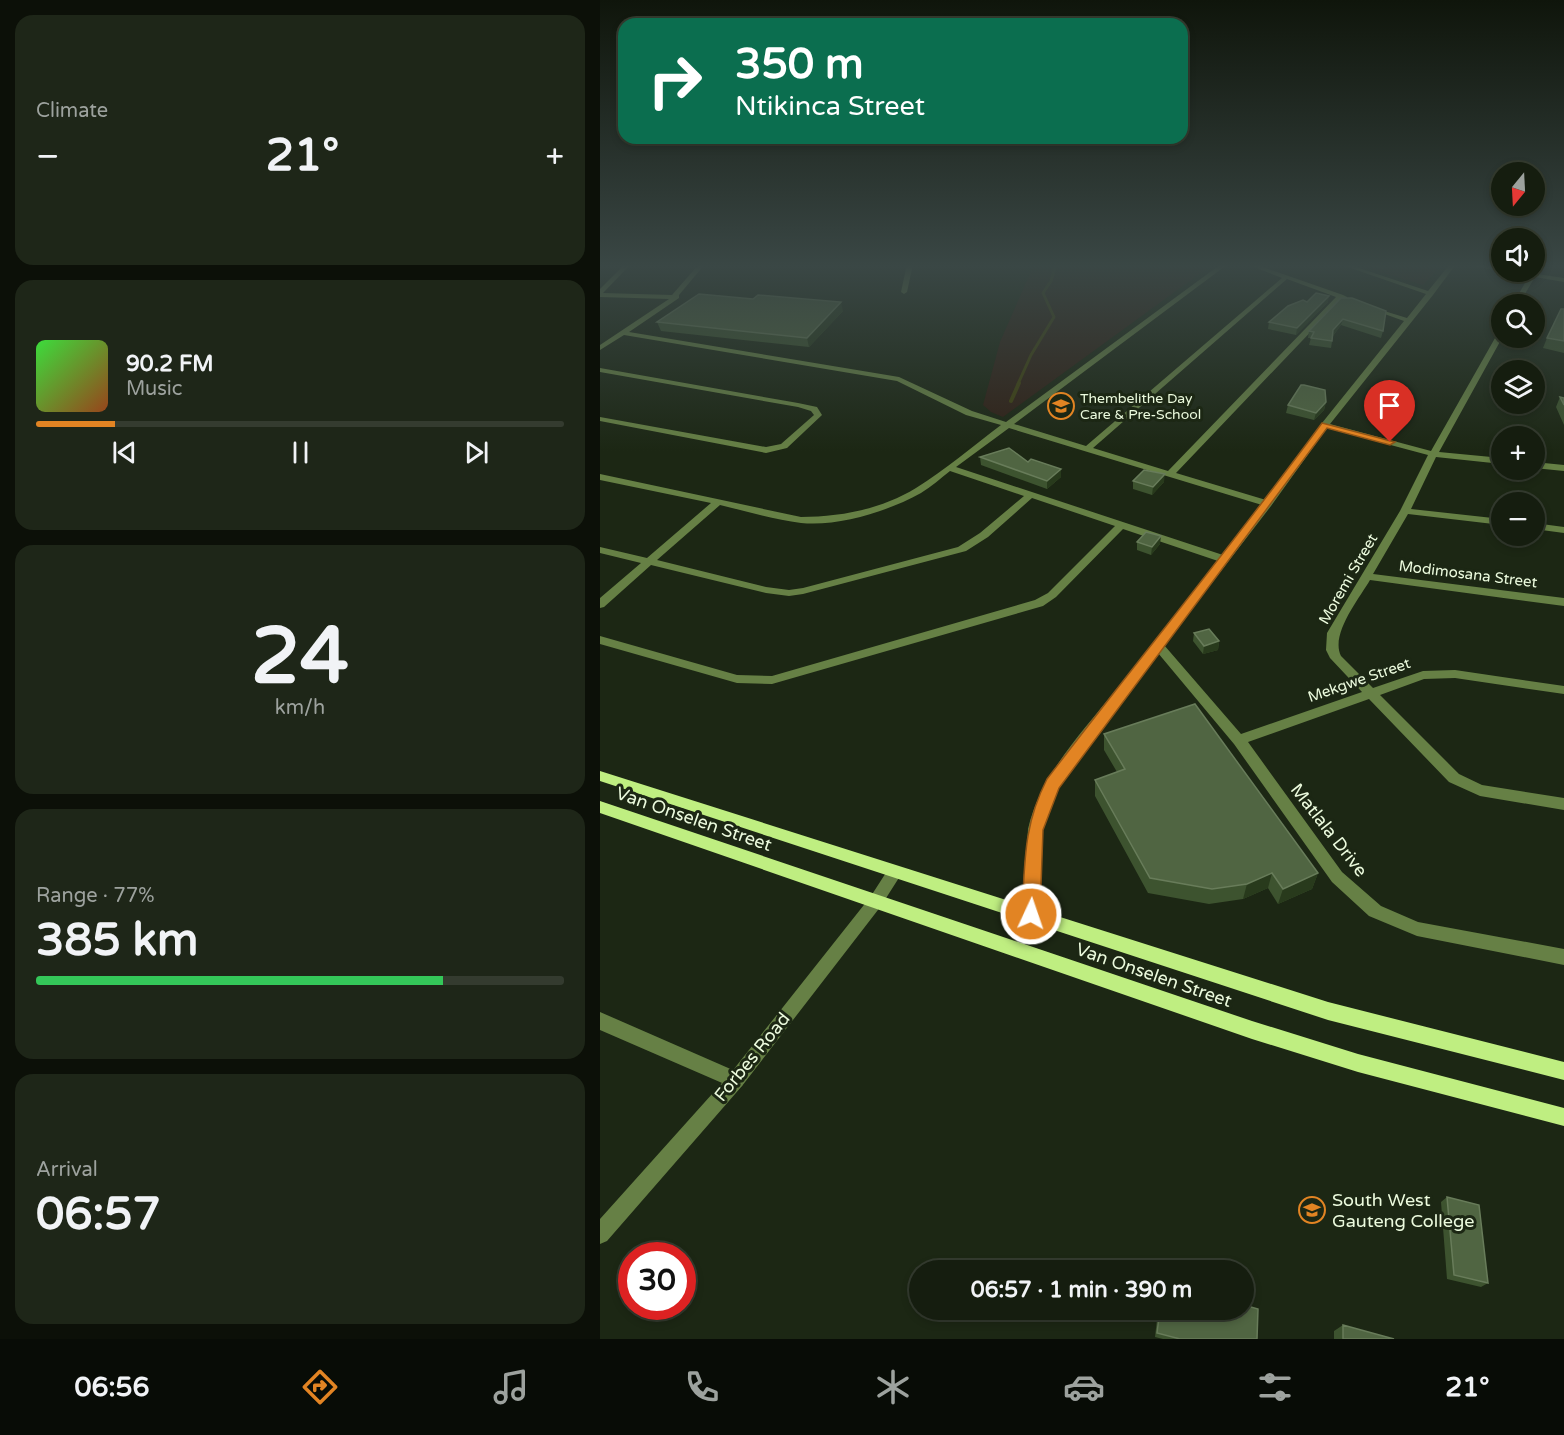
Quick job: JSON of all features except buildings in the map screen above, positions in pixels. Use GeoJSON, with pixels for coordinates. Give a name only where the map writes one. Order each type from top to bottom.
{"type":"FeatureCollection","features":[{"type":"Feature","properties":{"kind":"main road","name":"Van Onselen Street"},"geometry":{"type":"LineString","coordinates":[[600,776],[894,873],[1031,914],[1328,1011],[1564,1071]]}},
{"type":"Feature","properties":{"kind":"main road","name":"Van Onselen Street"},"geometry":{"type":"LineString","coordinates":[[600,807],[1252,1030],[1358,1063],[1564,1117]]}},
{"type":"Feature","properties":{"kind":"street"},"geometry":{"type":"LineString","coordinates":[[600,348],[633,326]]}},
{"type":"Feature","properties":{"kind":"street"},"geometry":{"type":"LineString","coordinates":[[600,477],[801,519],[824,519],[903,499],[950,468],[1141,326]]}},
{"type":"Feature","properties":{"kind":"street"},"geometry":{"type":"LineString","coordinates":[[1087,449],[1228,326]]}},
{"type":"Feature","properties":{"kind":"street"},"geometry":{"type":"LineString","coordinates":[[1170,474],[1312,326]]}},
{"type":"Feature","properties":{"kind":"street"},"geometry":{"type":"LineString","coordinates":[[1031,914],[1035,830],[1044,801],[1053,783],[1157,644],[1268,504],[1325,425],[1405,326]]}},
{"type":"Feature","properties":{"kind":"street"},"geometry":{"type":"LineString","coordinates":[[623,333],[900,379],[955,408],[1268,504]]}},
{"type":"Feature","properties":{"kind":"street","name":"Moremi Street"},"geometry":{"type":"LineString","coordinates":[[1492,348],[1433,454],[1405,511],[1333,633],[1331,641],[1336,658],[1440,767],[1459,781],[1480,790],[1564,804]]}},
{"type":"Feature","properties":{"kind":"street"},"geometry":{"type":"LineString","coordinates":[[600,370],[798,405],[813,409],[818,415],[784,446],[766,450],[600,419]]}},
{"type":"Feature","properties":{"kind":"street"},"geometry":{"type":"LineString","coordinates":[[1325,425],[1433,454],[1491,460]]}},
{"type":"Feature","properties":{"kind":"street"},"geometry":{"type":"LineString","coordinates":[[1545,466],[1564,468]]}},
{"type":"Feature","properties":{"kind":"street"},"geometry":{"type":"LineString","coordinates":[[950,468],[1224,559]]}},
{"type":"Feature","properties":{"kind":"street"},"geometry":{"type":"LineString","coordinates":[[600,550],[766,590],[789,593],[962,549],[984,536],[1032,494]]}},
{"type":"Feature","properties":{"kind":"street"},"geometry":{"type":"LineString","coordinates":[[600,604],[718,502]]}},
{"type":"Feature","properties":{"kind":"street"},"geometry":{"type":"LineString","coordinates":[[1405,511],[1491,521]]}},
{"type":"Feature","properties":{"kind":"street"},"geometry":{"type":"LineString","coordinates":[[600,640],[737,679],[772,680],[1039,603],[1052,595],[1120,525]]}},
{"type":"Feature","properties":{"kind":"street"},"geometry":{"type":"LineString","coordinates":[[1545,527],[1564,530]]}},
{"type":"Feature","properties":{"kind":"street","name":"Modimosana Street"},"geometry":{"type":"LineString","coordinates":[[1367,576],[1564,602]]}},
{"type":"Feature","properties":{"kind":"street","name":"Matlala Drive"},"geometry":{"type":"LineString","coordinates":[[1157,644],[1239,740],[1337,877],[1375,911],[1417,929],[1564,957]]}},
{"type":"Feature","properties":{"kind":"street","name":"Mekgwe Street"},"geometry":{"type":"LineString","coordinates":[[1239,740],[1404,680],[1437,673],[1564,690]]}},
{"type":"Feature","properties":{"kind":"street","name":"Forbes Road"},"geometry":{"type":"LineString","coordinates":[[600,1234],[736,1080],[876,901],[894,873]]}},
{"type":"Feature","properties":{"kind":"street"},"geometry":{"type":"LineString","coordinates":[[600,1021],[736,1080]]}},
{"type":"Feature","properties":{"kind":"shaded area"},"geometry":{"type":"Polygon","coordinates":[[[1007,326],[1127,326],[1003,417],[991,412],[983,405],[1000,342],[1007,326]]]}},
{"type":"Feature","properties":{"kind":"waterway"},"geometry":{"type":"LineString","coordinates":[[1018,384],[1031,355],[1048,326]]}},
{"type":"Feature","properties":{"kind":"waterway"},"geometry":{"type":"LineString","coordinates":[[1011,401],[1019,383]]}},
{"type":"Feature","properties":{"kind":"place","name":"Thembelithe Day Care & Pre-School"},"geometry":{"type":"Point","coordinates":[1061,406]}},
{"type":"Feature","properties":{"kind":"place","name":"South West Gauteng College"},"geometry":{"type":"Point","coordinates":[1312,1210]}},
{"type":"Feature","properties":{"kind":"route"},"geometry":{"type":"LineString","coordinates":[[1031,914],[1035,830],[1038,816],[1053,783],[1092,729],[1268,504],[1325,425],[1390,442]]}}]}
